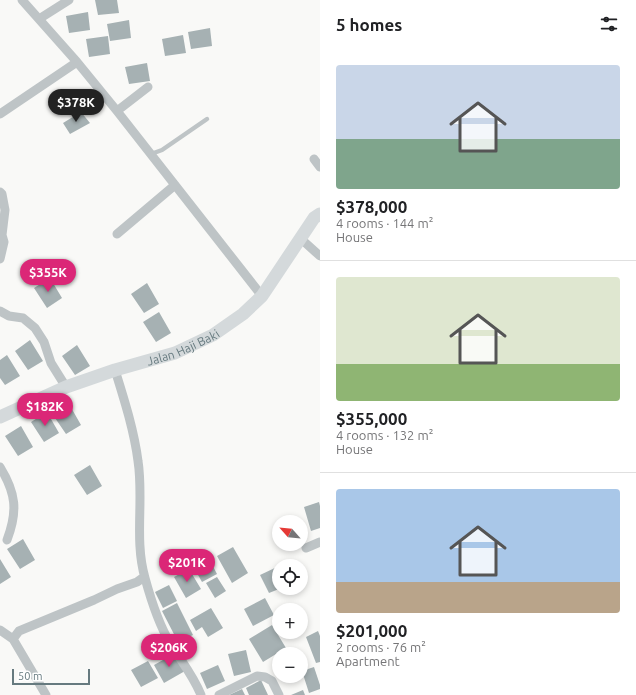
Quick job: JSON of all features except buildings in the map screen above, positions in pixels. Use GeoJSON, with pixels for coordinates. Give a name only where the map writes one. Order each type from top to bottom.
{"type":"FeatureCollection","features":[{"type":"Feature","properties":{"kind":"street"},"geometry":{"type":"LineString","coordinates":[[22,0],[117,110],[262,296]]}},
{"type":"Feature","properties":{"kind":"street"},"geometry":{"type":"LineString","coordinates":[[39,19],[69,0]]}},
{"type":"Feature","properties":{"kind":"street"},"geometry":{"type":"LineString","coordinates":[[0,114],[77,62]]}},
{"type":"Feature","properties":{"kind":"street"},"geometry":{"type":"LineString","coordinates":[[117,110],[148,87]]}},
{"type":"Feature","properties":{"kind":"street"},"geometry":{"type":"LineString","coordinates":[[314,158],[320,167]]}},
{"type":"Feature","properties":{"kind":"street"},"geometry":{"type":"LineString","coordinates":[[117,234],[175,185]]}},
{"type":"Feature","properties":{"kind":"street"},"geometry":{"type":"LineString","coordinates":[[0,192],[2,194],[5,210],[2,235],[4,242],[0,259]]}},
{"type":"Feature","properties":{"kind":"street","name":"Jalan Haji Baki"},"geometry":{"type":"LineString","coordinates":[[0,417],[66,386],[175,353],[213,334],[243,314],[262,296],[314,218],[320,214]]}},
{"type":"Feature","properties":{"kind":"street"},"geometry":{"type":"LineString","coordinates":[[300,238],[320,256]]}},
{"type":"Feature","properties":{"kind":"street"},"geometry":{"type":"LineString","coordinates":[[0,311],[9,316],[23,318],[35,328],[44,342],[51,363],[66,386]]}},
{"type":"Feature","properties":{"kind":"street"},"geometry":{"type":"LineString","coordinates":[[115,370],[133,433],[138,461],[140,537],[144,576],[153,605],[170,642],[189,670],[201,695]]}},
{"type":"Feature","properties":{"kind":"street"},"geometry":{"type":"LineString","coordinates":[[0,467],[12,490],[14,509],[13,524],[7,540]]}},
{"type":"Feature","properties":{"kind":"street"},"geometry":{"type":"LineString","coordinates":[[308,547],[320,542]]}},
{"type":"Feature","properties":{"kind":"street"},"geometry":{"type":"LineString","coordinates":[[13,639],[19,631],[117,589],[137,582],[144,576]]}},
{"type":"Feature","properties":{"kind":"street"},"geometry":{"type":"LineString","coordinates":[[0,630],[13,639],[46,695]]}},
{"type":"Feature","properties":{"kind":"street"},"geometry":{"type":"LineString","coordinates":[[219,695],[257,676],[264,677],[272,681],[279,695]]}},
{"type":"Feature","properties":{"kind":"lane"},"geometry":{"type":"LineString","coordinates":[[150,154],[162,150],[207,119]]}}]}
